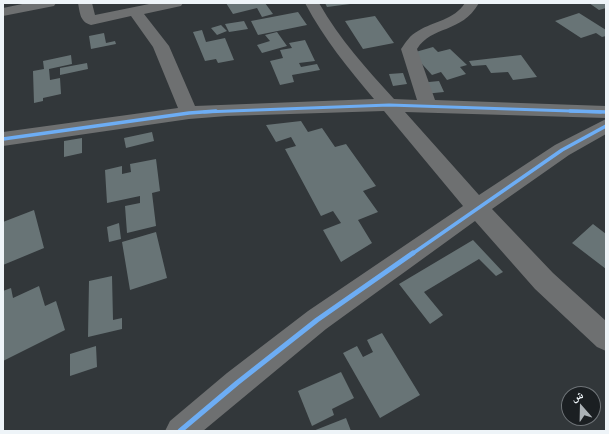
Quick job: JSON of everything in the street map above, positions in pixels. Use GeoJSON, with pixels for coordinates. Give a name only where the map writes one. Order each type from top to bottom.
{"type":"FeatureCollection","features":[{"type":"Feature","properties":{"kind":"street"},"geometry":{"type":"LineString","coordinates":[[3,12],[49,3]]}},
{"type":"Feature","properties":{"kind":"street"},"geometry":{"type":"LineString","coordinates":[[85,3],[88,17],[91,20],[176,3]]}},
{"type":"Feature","properties":{"kind":"street"},"geometry":{"type":"LineString","coordinates":[[312,3],[326,29],[339,48],[477,208],[544,281],[606,338]]}},
{"type":"Feature","properties":{"kind":"street"},"geometry":{"type":"LineString","coordinates":[[428,107],[409,49],[412,42],[422,34],[467,14],[472,3]]}},
{"type":"Feature","properties":{"kind":"street"},"geometry":{"type":"LineString","coordinates":[[135,12],[161,46],[189,112]]}},
{"type":"Feature","properties":{"kind":"street"},"geometry":{"type":"LineString","coordinates":[[3,139],[189,112],[389,105],[606,112]]}},
{"type":"Feature","properties":{"kind":"street"},"geometry":{"type":"LineString","coordinates":[[180,431],[237,383],[317,320],[562,150],[606,126]]}},
{"type":"Feature","properties":{"kind":"building"},"geometry":{"type":"Polygon","coordinates":[[[226,3],[265,3],[273,14],[262,17],[257,8],[233,14],[226,3]]]}},
{"type":"Feature","properties":{"kind":"building"},"geometry":{"type":"Polygon","coordinates":[[[325,3],[350,3],[350,4],[327,7],[325,3]]]}},
{"type":"Feature","properties":{"kind":"building"},"geometry":{"type":"Polygon","coordinates":[[[589,3],[606,3],[606,8],[599,10],[589,3]]]}},
{"type":"Feature","properties":{"kind":"building"},"geometry":{"type":"Polygon","coordinates":[[[298,12],[307,25],[258,35],[251,21],[298,12]]]}},
{"type":"Feature","properties":{"kind":"building"},"geometry":{"type":"Polygon","coordinates":[[[579,13],[606,30],[606,36],[602,37],[596,33],[581,38],[555,21],[579,13]]]}},
{"type":"Feature","properties":{"kind":"building"},"geometry":{"type":"Polygon","coordinates":[[[375,16],[394,43],[363,49],[345,21],[375,16]]]}},
{"type":"Feature","properties":{"kind":"building"},"geometry":{"type":"Polygon","coordinates":[[[244,21],[248,29],[229,32],[225,24],[244,21]]]}},
{"type":"Feature","properties":{"kind":"building"},"geometry":{"type":"Polygon","coordinates":[[[221,25],[227,31],[217,35],[211,28],[221,25]]]}},
{"type":"Feature","properties":{"kind":"building"},"geometry":{"type":"Polygon","coordinates":[[[202,30],[206,42],[225,38],[234,60],[218,63],[216,59],[205,61],[193,32],[202,30]]]}},
{"type":"Feature","properties":{"kind":"building"},"geometry":{"type":"Polygon","coordinates":[[[277,32],[287,46],[262,53],[257,45],[270,41],[265,35],[277,32]]]}},
{"type":"Feature","properties":{"kind":"building"},"geometry":{"type":"Polygon","coordinates":[[[104,33],[106,43],[115,41],[116,44],[91,49],[89,36],[104,33]]]}},
{"type":"Feature","properties":{"kind":"building"},"geometry":{"type":"Polygon","coordinates":[[[305,40],[315,61],[299,63],[301,67],[317,64],[320,70],[292,75],[294,82],[280,85],[270,61],[283,58],[280,50],[292,48],[289,43],[305,40]]]}},
{"type":"Feature","properties":{"kind":"building"},"geometry":{"type":"Polygon","coordinates":[[[433,47],[438,52],[450,49],[467,65],[460,67],[466,74],[447,80],[441,72],[432,75],[412,53],[433,47]]]}},
{"type":"Feature","properties":{"kind":"building"},"geometry":{"type":"Polygon","coordinates":[[[71,55],[72,64],[49,69],[50,80],[60,78],[61,94],[43,98],[43,101],[34,103],[33,71],[44,69],[43,61],[71,55]]]}},
{"type":"Feature","properties":{"kind":"building"},"geometry":{"type":"Polygon","coordinates":[[[521,55],[537,77],[513,80],[508,72],[491,73],[486,65],[472,66],[469,61],[521,55]]]}},
{"type":"Feature","properties":{"kind":"building"},"geometry":{"type":"Polygon","coordinates":[[[87,63],[88,69],[60,75],[60,68],[87,63]]]}},
{"type":"Feature","properties":{"kind":"building"},"geometry":{"type":"Polygon","coordinates":[[[403,73],[407,84],[393,86],[389,74],[403,73]]]}},
{"type":"Feature","properties":{"kind":"building"},"geometry":{"type":"Polygon","coordinates":[[[439,81],[444,92],[424,94],[419,83],[439,81]]]}},
{"type":"Feature","properties":{"kind":"building"},"geometry":{"type":"Polygon","coordinates":[[[301,121],[308,132],[322,128],[335,147],[346,144],[376,186],[363,191],[378,212],[358,220],[372,243],[341,262],[323,230],[341,223],[333,211],[321,216],[285,149],[296,146],[291,137],[276,142],[266,125],[301,121]]]}},
{"type":"Feature","properties":{"kind":"building"},"geometry":{"type":"Polygon","coordinates":[[[152,132],[154,141],[126,148],[124,138],[152,132]]]}},
{"type":"Feature","properties":{"kind":"building"},"geometry":{"type":"Polygon","coordinates":[[[82,138],[82,153],[64,157],[64,141],[82,138]]]}},
{"type":"Feature","properties":{"kind":"building"},"geometry":{"type":"Polygon","coordinates":[[[156,159],[160,191],[152,193],[156,226],[127,233],[125,206],[140,203],[140,196],[107,203],[105,170],[122,166],[122,174],[131,172],[130,164],[156,159]]]}},
{"type":"Feature","properties":{"kind":"building"},"geometry":{"type":"Polygon","coordinates":[[[34,210],[44,248],[3,265],[3,222],[34,210]]]}},
{"type":"Feature","properties":{"kind":"building"},"geometry":{"type":"Polygon","coordinates":[[[119,223],[121,239],[109,242],[107,227],[119,223]]]}},
{"type":"Feature","properties":{"kind":"building"},"geometry":{"type":"Polygon","coordinates":[[[593,224],[606,234],[606,269],[572,243],[593,224]]]}},
{"type":"Feature","properties":{"kind":"building"},"geometry":{"type":"Polygon","coordinates":[[[156,232],[167,278],[130,290],[122,242],[156,232]]]}},
{"type":"Feature","properties":{"kind":"building"},"geometry":{"type":"Polygon","coordinates":[[[473,240],[503,272],[496,276],[479,259],[424,292],[443,315],[430,324],[399,284],[473,240]]]}},
{"type":"Feature","properties":{"kind":"building"},"geometry":{"type":"Polygon","coordinates":[[[112,276],[113,320],[122,318],[122,329],[88,337],[89,281],[112,276]]]}},
{"type":"Feature","properties":{"kind":"building"},"geometry":{"type":"Polygon","coordinates":[[[39,286],[45,306],[56,301],[65,330],[3,361],[3,291],[11,288],[13,298],[39,286]]]}},
{"type":"Feature","properties":{"kind":"building"},"geometry":{"type":"Polygon","coordinates":[[[382,333],[420,395],[380,418],[343,353],[357,346],[363,357],[373,352],[367,340],[382,333]]]}},
{"type":"Feature","properties":{"kind":"building"},"geometry":{"type":"Polygon","coordinates":[[[96,346],[97,367],[70,376],[70,354],[96,346]]]}},
{"type":"Feature","properties":{"kind":"building"},"geometry":{"type":"Polygon","coordinates":[[[341,372],[354,398],[332,409],[334,415],[312,426],[298,391],[341,372]]]}},
{"type":"Feature","properties":{"kind":"building"},"geometry":{"type":"Polygon","coordinates":[[[346,418],[351,431],[313,431],[346,418]]]}},
{"type":"Feature","properties":{"kind":"cycle path"},"geometry":{"type":"LineString","coordinates":[[3,139],[189,113],[227,110],[389,105],[606,112]]}},
{"type":"Feature","properties":{"kind":"cycle path"},"geometry":{"type":"LineString","coordinates":[[180,431],[237,383],[317,320],[526,174],[562,150],[606,126]]}}]}
